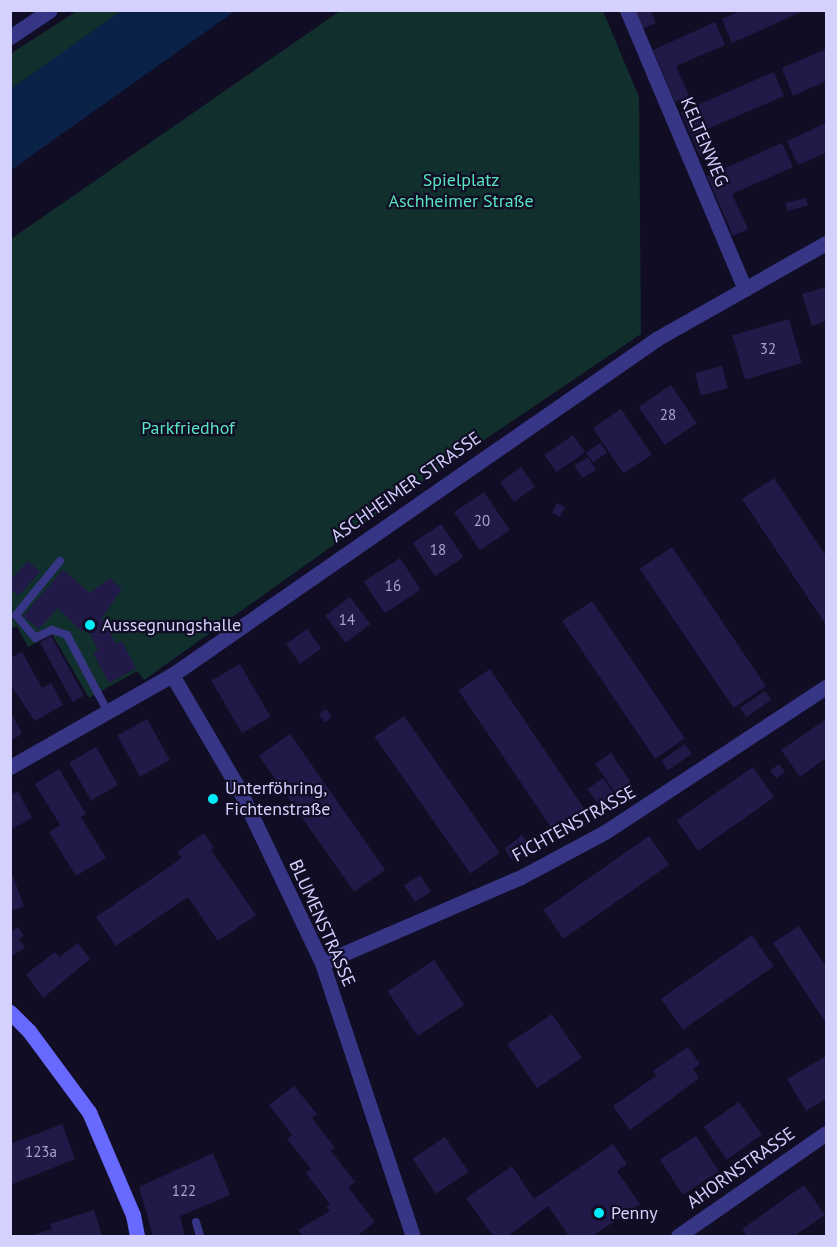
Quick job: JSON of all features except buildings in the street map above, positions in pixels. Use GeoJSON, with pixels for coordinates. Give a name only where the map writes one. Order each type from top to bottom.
{"type":"FeatureCollection","features":[{"type":"Feature","properties":{"kind":"main road"},"geometry":{"type":"LineString","coordinates":[[10,1012],[29,1031],[89,1112],[111,1159],[137,1236]]}},
{"type":"Feature","properties":{"kind":"street"},"geometry":{"type":"LineString","coordinates":[[10,37],[50,10]]}},
{"type":"Feature","properties":{"kind":"street","name":"KELTENWEG"},"geometry":{"type":"LineString","coordinates":[[627,10],[746,289]]}},
{"type":"Feature","properties":{"kind":"street","name":"ASCHHEIMER STRASSE"},"geometry":{"type":"LineString","coordinates":[[10,768],[172,675],[524,428],[658,338],[826,243]]}},
{"type":"Feature","properties":{"kind":"street","name":"BLUMENSTRASSE"},"geometry":{"type":"LineString","coordinates":[[172,675],[239,789],[322,963],[413,1236]]}},
{"type":"Feature","properties":{"kind":"street","name":"FICHTENSTRASSE"},"geometry":{"type":"LineString","coordinates":[[322,963],[521,877],[605,832],[826,687]]}},
{"type":"Feature","properties":{"kind":"street","name":"AHORNSTRASSE"},"geometry":{"type":"LineString","coordinates":[[678,1236],[826,1133]]}},
{"type":"Feature","properties":{"kind":"lane"},"geometry":{"type":"LineString","coordinates":[[60,561],[16,615],[35,638],[52,630],[67,635],[108,712]]}},
{"type":"Feature","properties":{"kind":"lane"},"geometry":{"type":"LineString","coordinates":[[196,1222],[200,1236]]}},
{"type":"Feature","properties":{"kind":"green space"},"geometry":{"type":"Polygon","coordinates":[[[77,11],[122,11],[11,89],[10,54],[77,11]]]}},
{"type":"Feature","properties":{"kind":"green space"},"geometry":{"type":"Polygon","coordinates":[[[340,11],[603,11],[639,97],[641,334],[425,480],[144,680],[137,671],[89,698],[52,634],[28,647],[17,626],[11,629],[11,239],[340,11]]]}},
{"type":"Feature","properties":{"kind":"water"},"geometry":{"type":"Polygon","coordinates":[[[122,10],[235,11],[11,170],[11,89],[122,10]]]}},
{"type":"Feature","properties":{"kind":"place","name":"Aussegnungshalle"},"geometry":{"type":"Point","coordinates":[90,625]}},
{"type":"Feature","properties":{"kind":"place","name":"Unterföhring, Fichtenstraße"},"geometry":{"type":"Point","coordinates":[213,799]}},
{"type":"Feature","properties":{"kind":"place","name":"Penny"},"geometry":{"type":"Point","coordinates":[599,1213]}},
{"type":"Feature","properties":{"kind":"park label","name":"Spielplatz Aschheimer Straße"},"geometry":{"type":"Point","coordinates":[461,192]}},
{"type":"Feature","properties":{"kind":"park label","name":"Parkfriedhof"},"geometry":{"type":"Point","coordinates":[188,428]}}]}
